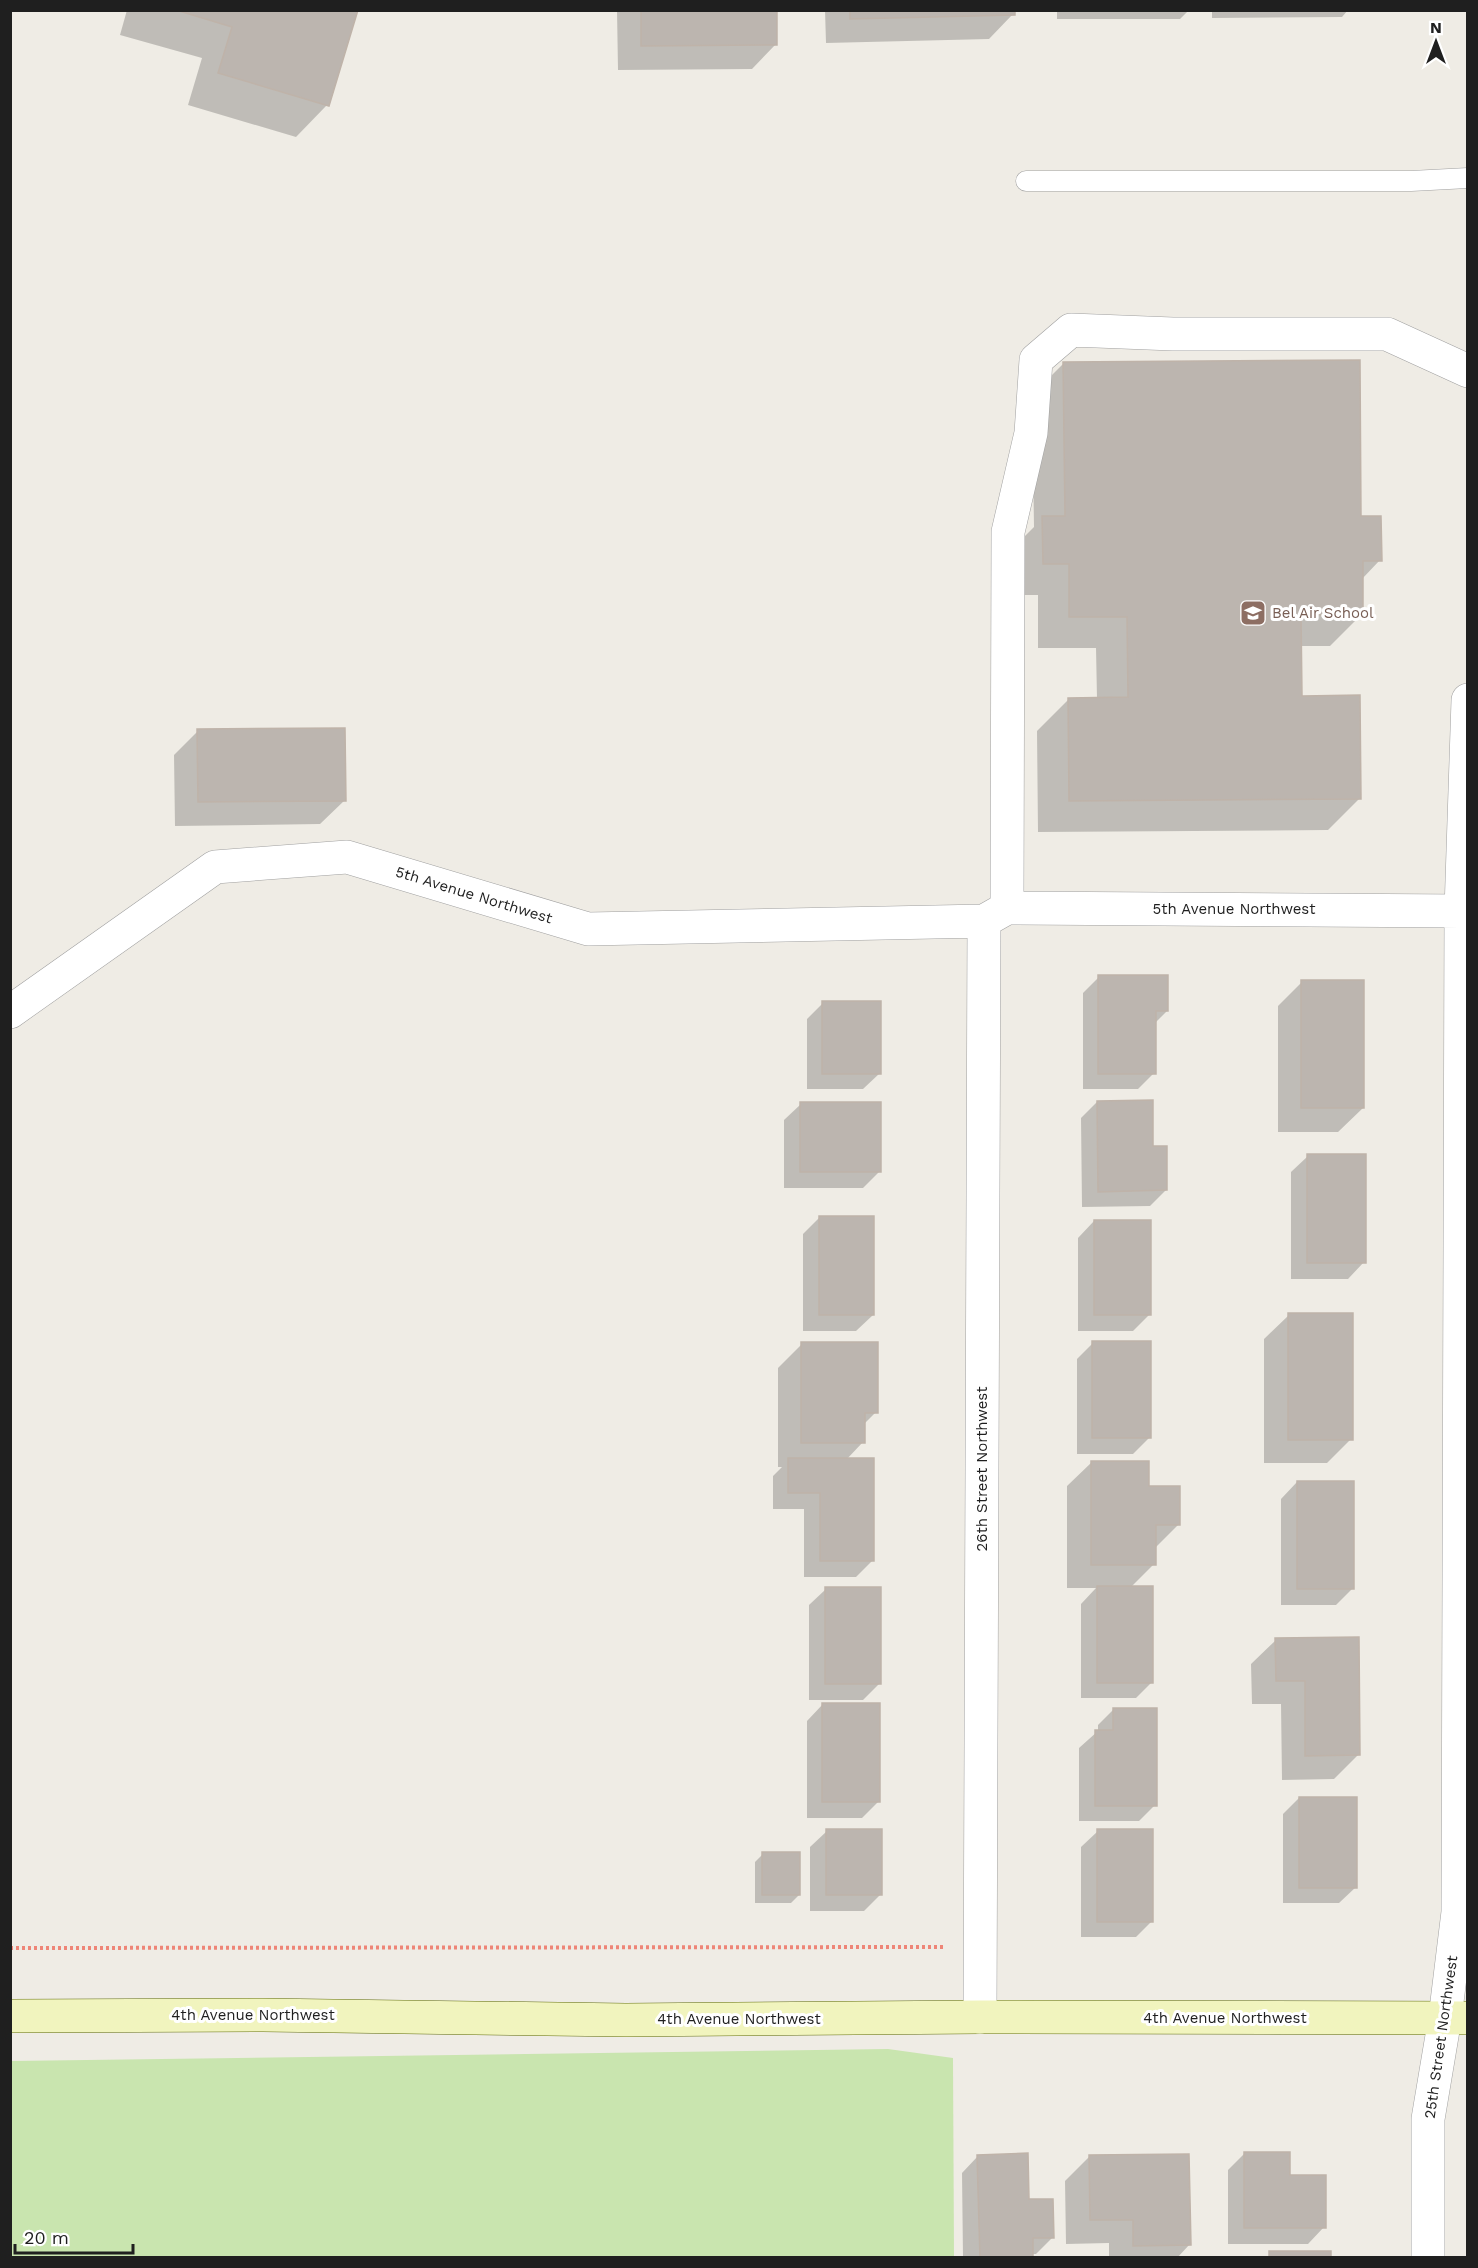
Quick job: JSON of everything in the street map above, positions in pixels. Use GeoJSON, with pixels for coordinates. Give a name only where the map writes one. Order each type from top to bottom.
{"type":"FeatureCollection","features":[{"type":"Feature","properties":{"kind":"main road","name":"4th Avenue Northwest"},"geometry":{"type":"LineString","coordinates":[[10,2016],[262,2015],[626,2020],[980,2017],[1456,2018]]}},
{"type":"Feature","properties":{"kind":"street","name":"26th Street Northwest"},"geometry":{"type":"LineString","coordinates":[[980,2017],[995,915],[1008,532],[1031,433],[1036,360],[1071,330],[1173,334],[1387,334],[1467,370]]}},
{"type":"Feature","properties":{"kind":"street","name":"25th Street Northwest"},"geometry":{"type":"LineString","coordinates":[[1428,2258],[1428,2119],[1456,2018],[1461,911],[1467,700]]}},
{"type":"Feature","properties":{"kind":"street","name":"5th Avenue Northwest"},"geometry":{"type":"LineString","coordinates":[[10,1011],[215,867],[346,857],[588,929],[995,915],[1461,911]]}},
{"type":"Feature","properties":{"kind":"lane"},"geometry":{"type":"LineString","coordinates":[[1026,181],[1411,181],[1467,178]]}},
{"type":"Feature","properties":{"kind":"path"},"geometry":{"type":"LineString","coordinates":[[10,1948],[932,1947],[981,1945]]}},
{"type":"Feature","properties":{"kind":"green space"},"geometry":{"type":"Polygon","coordinates":[[[888,2049],[953,2058],[954,2257],[11,2257],[11,2061],[888,2049]]]}},
{"type":"Feature","properties":{"kind":"building"},"geometry":{"type":"Polygon","coordinates":[[[176,10],[358,10],[329,106],[218,73],[232,27],[176,10]]]}},
{"type":"Feature","properties":{"kind":"building"},"geometry":{"type":"Polygon","coordinates":[[[641,10],[777,10],[777,45],[641,46],[641,10]]]}},
{"type":"Feature","properties":{"kind":"building"},"geometry":{"type":"Polygon","coordinates":[[[850,10],[1015,10],[1015,15],[850,19],[850,10]]]}},
{"type":"Feature","properties":{"kind":"building"},"geometry":{"type":"Polygon","coordinates":[[[1360,360],[1361,516],[1381,516],[1382,561],[1363,561],[1363,615],[1301,615],[1302,696],[1360,695],[1361,799],[1069,801],[1068,698],[1128,697],[1127,617],[1069,617],[1069,564],[1043,564],[1042,516],[1065,516],[1063,362],[1360,360]]]}},
{"type":"Feature","properties":{"kind":"building"},"geometry":{"type":"Polygon","coordinates":[[[345,728],[346,801],[198,802],[197,729],[345,728]]]}},
{"type":"Feature","properties":{"kind":"building"},"geometry":{"type":"Polygon","coordinates":[[[1098,975],[1168,975],[1168,1011],[1156,1011],[1156,1074],[1098,1074],[1098,975]]]}},
{"type":"Feature","properties":{"kind":"building"},"geometry":{"type":"Polygon","coordinates":[[[1301,980],[1364,980],[1364,1108],[1301,1108],[1301,980]]]}},
{"type":"Feature","properties":{"kind":"building"},"geometry":{"type":"Polygon","coordinates":[[[822,1001],[881,1001],[881,1074],[822,1074],[822,1001]]]}},
{"type":"Feature","properties":{"kind":"building"},"geometry":{"type":"Polygon","coordinates":[[[1153,1100],[1153,1146],[1167,1146],[1167,1190],[1098,1192],[1097,1101],[1153,1100]]]}},
{"type":"Feature","properties":{"kind":"building"},"geometry":{"type":"Polygon","coordinates":[[[800,1102],[881,1102],[881,1172],[800,1172],[800,1102]]]}},
{"type":"Feature","properties":{"kind":"building"},"geometry":{"type":"Polygon","coordinates":[[[1307,1154],[1366,1154],[1366,1263],[1307,1263],[1307,1154]]]}},
{"type":"Feature","properties":{"kind":"building"},"geometry":{"type":"Polygon","coordinates":[[[819,1216],[874,1216],[874,1315],[819,1315],[819,1216]]]}},
{"type":"Feature","properties":{"kind":"building"},"geometry":{"type":"Polygon","coordinates":[[[1094,1220],[1151,1220],[1151,1315],[1094,1315],[1094,1220]]]}},
{"type":"Feature","properties":{"kind":"building"},"geometry":{"type":"Polygon","coordinates":[[[1288,1313],[1353,1313],[1353,1440],[1288,1440],[1288,1313]]]}},
{"type":"Feature","properties":{"kind":"building"},"geometry":{"type":"Polygon","coordinates":[[[1092,1341],[1151,1341],[1151,1438],[1092,1438],[1092,1341]]]}},
{"type":"Feature","properties":{"kind":"building"},"geometry":{"type":"Polygon","coordinates":[[[801,1342],[878,1342],[878,1413],[865,1413],[865,1443],[801,1443],[801,1342]]]}},
{"type":"Feature","properties":{"kind":"building"},"geometry":{"type":"Polygon","coordinates":[[[788,1458],[874,1458],[874,1561],[820,1561],[820,1493],[788,1493],[788,1458]]]}},
{"type":"Feature","properties":{"kind":"building"},"geometry":{"type":"Polygon","coordinates":[[[1091,1461],[1149,1461],[1149,1486],[1180,1486],[1180,1525],[1156,1525],[1156,1565],[1091,1565],[1091,1461]]]}},
{"type":"Feature","properties":{"kind":"building"},"geometry":{"type":"Polygon","coordinates":[[[1297,1481],[1354,1481],[1354,1589],[1297,1589],[1297,1481]]]}},
{"type":"Feature","properties":{"kind":"building"},"geometry":{"type":"Polygon","coordinates":[[[1097,1586],[1153,1586],[1153,1683],[1097,1683],[1097,1586]]]}},
{"type":"Feature","properties":{"kind":"building"},"geometry":{"type":"Polygon","coordinates":[[[825,1587],[881,1587],[881,1684],[825,1684],[825,1587]]]}},
{"type":"Feature","properties":{"kind":"building"},"geometry":{"type":"Polygon","coordinates":[[[1359,1637],[1360,1755],[1305,1756],[1305,1681],[1276,1681],[1275,1638],[1359,1637]]]}},
{"type":"Feature","properties":{"kind":"building"},"geometry":{"type":"Polygon","coordinates":[[[822,1703],[880,1703],[880,1802],[822,1802],[822,1703]]]}},
{"type":"Feature","properties":{"kind":"building"},"geometry":{"type":"Polygon","coordinates":[[[1113,1708],[1157,1708],[1157,1806],[1095,1806],[1095,1730],[1113,1730],[1113,1708]]]}},
{"type":"Feature","properties":{"kind":"building"},"geometry":{"type":"Polygon","coordinates":[[[1299,1797],[1357,1797],[1357,1888],[1299,1888],[1299,1797]]]}},
{"type":"Feature","properties":{"kind":"building"},"geometry":{"type":"Polygon","coordinates":[[[826,1829],[882,1829],[882,1895],[826,1895],[826,1829]]]}},
{"type":"Feature","properties":{"kind":"building"},"geometry":{"type":"Polygon","coordinates":[[[1097,1829],[1153,1829],[1153,1922],[1097,1922],[1097,1829]]]}},
{"type":"Feature","properties":{"kind":"building"},"geometry":{"type":"Polygon","coordinates":[[[762,1852],[800,1852],[800,1895],[762,1895],[762,1852]]]}},
{"type":"Feature","properties":{"kind":"building"},"geometry":{"type":"Polygon","coordinates":[[[1244,2152],[1290,2152],[1290,2175],[1326,2175],[1326,2228],[1244,2228],[1244,2152]]]}},
{"type":"Feature","properties":{"kind":"building"},"geometry":{"type":"Polygon","coordinates":[[[1028,2153],[1029,2199],[1053,2199],[1054,2238],[1033,2238],[1033,2258],[980,2258],[977,2155],[1028,2153]]]}},
{"type":"Feature","properties":{"kind":"building"},"geometry":{"type":"Polygon","coordinates":[[[1189,2154],[1191,2245],[1133,2246],[1133,2220],[1090,2220],[1089,2155],[1189,2154]]]}},
{"type":"Feature","properties":{"kind":"building"},"geometry":{"type":"Polygon","coordinates":[[[1269,2251],[1331,2251],[1331,2258],[1269,2258],[1269,2251]]]}},
{"type":"Feature","properties":{"kind":"place","name":"Bel Air School"},"geometry":{"type":"Point","coordinates":[1253,613]}}]}
